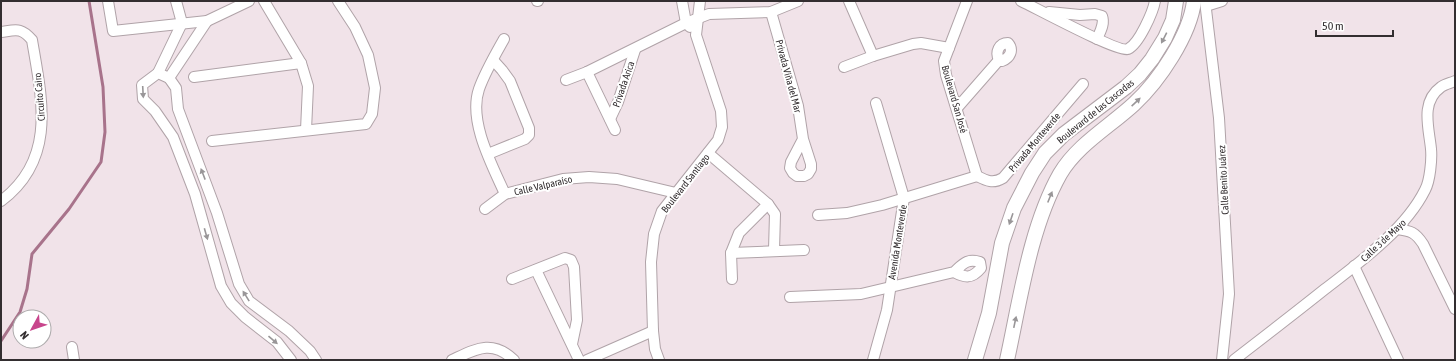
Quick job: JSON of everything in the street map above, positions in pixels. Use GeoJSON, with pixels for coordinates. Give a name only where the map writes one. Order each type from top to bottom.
{"type":"FeatureCollection","features":[{"type":"Feature","properties":{"kind":"main road","name":"Boulevard de las Cascadas"},"geometry":{"type":"LineString","coordinates":[[975,360],[989,313],[1002,243],[1014,208],[1032,174],[1046,153],[1064,134],[1126,87],[1140,74],[1152,59],[1173,20],[1176,1]]}},
{"type":"Feature","properties":{"kind":"main road","name":"Boulevard de las Cascadas"},"geometry":{"type":"LineString","coordinates":[[1007,360],[1028,262],[1040,222],[1060,174],[1075,153],[1134,104],[1151,86],[1179,44],[1193,12],[1202,3]]}},
{"type":"Feature","properties":{"kind":"street"},"geometry":{"type":"LineString","coordinates":[[108,1],[113,31],[207,21],[249,1]]}},
{"type":"Feature","properties":{"kind":"street"},"geometry":{"type":"LineString","coordinates":[[176,1],[182,23],[158,73],[142,85],[143,100],[155,110],[173,137],[195,194],[221,286],[231,303],[245,317],[277,342],[291,360]]}},
{"type":"Feature","properties":{"kind":"street"},"geometry":{"type":"LineString","coordinates":[[264,1],[301,63],[308,86],[306,130]]}},
{"type":"Feature","properties":{"kind":"street"},"geometry":{"type":"LineString","coordinates":[[212,141],[366,124],[372,114],[374,88],[368,55],[356,27],[338,1]]}},
{"type":"Feature","properties":{"kind":"street","name":"Boulevard Santiago"},"geometry":{"type":"LineString","coordinates":[[658,360],[653,331],[651,262],[654,234],[662,211],[718,140],[722,127],[721,111],[696,35],[686,23],[682,1]]}},
{"type":"Feature","properties":{"kind":"street","name":"Boulevard Santiago"},"geometry":{"type":"LineString","coordinates":[[696,35],[700,1]]}},
{"type":"Feature","properties":{"kind":"street"},"geometry":{"type":"LineString","coordinates":[[771,12],[798,1]]}},
{"type":"Feature","properties":{"kind":"street"},"geometry":{"type":"LineString","coordinates":[[849,1],[873,56]]}},
{"type":"Feature","properties":{"kind":"street","name":"Boulevard San José"},"geometry":{"type":"LineString","coordinates":[[967,1],[944,61],[946,75],[977,176]]}},
{"type":"Feature","properties":{"kind":"street"},"geometry":{"type":"LineString","coordinates":[[1021,1],[1097,39],[1122,49],[1128,49],[1133,45],[1153,12],[1155,1]]}},
{"type":"Feature","properties":{"kind":"street"},"geometry":{"type":"LineString","coordinates":[[1202,3],[1222,1]]}},
{"type":"Feature","properties":{"kind":"street","name":"Calle Benito Juárez"},"geometry":{"type":"LineString","coordinates":[[1202,3],[1219,118],[1229,294],[1222,360]]}},
{"type":"Feature","properties":{"kind":"street","name":"Privada Arica"},"geometry":{"type":"LineString","coordinates":[[566,80],[588,72],[635,50],[686,23],[709,14],[771,12]]}},
{"type":"Feature","properties":{"kind":"street","name":"Privada Viña del Mar"},"geometry":{"type":"LineString","coordinates":[[771,12],[798,106],[803,140]]}},
{"type":"Feature","properties":{"kind":"street"},"geometry":{"type":"LineString","coordinates":[[1045,12],[1080,15],[1095,14],[1102,16],[1104,20],[1097,39]]}},
{"type":"Feature","properties":{"kind":"street"},"geometry":{"type":"LineString","coordinates":[[169,78],[207,21]]}},
{"type":"Feature","properties":{"kind":"street","name":"Circuito Cairo"},"geometry":{"type":"LineString","coordinates":[[1,32],[19,29],[27,33],[32,40],[41,94],[43,119],[40,142],[32,163],[22,181],[1,202]]}},
{"type":"Feature","properties":{"kind":"street"},"geometry":{"type":"LineString","coordinates":[[484,209],[505,194],[479,130],[476,108],[479,90],[504,39]]}},
{"type":"Feature","properties":{"kind":"street"},"geometry":{"type":"LineString","coordinates":[[844,67],[873,56],[913,44],[921,43],[949,48]]}},
{"type":"Feature","properties":{"kind":"street","name":"Privada Arica"},"geometry":{"type":"LineString","coordinates":[[610,119],[618,102],[635,50]]}},
{"type":"Feature","properties":{"kind":"street"},"geometry":{"type":"LineString","coordinates":[[488,154],[525,139],[529,134],[529,128],[510,81],[493,60]]}},
{"type":"Feature","properties":{"kind":"street"},"geometry":{"type":"LineString","coordinates":[[957,108],[999,60]]}},
{"type":"Feature","properties":{"kind":"street"},"geometry":{"type":"LineString","coordinates":[[194,77],[301,63]]}},
{"type":"Feature","properties":{"kind":"street","name":"Privada Arica"},"geometry":{"type":"LineString","coordinates":[[588,72],[615,130]]}},
{"type":"Feature","properties":{"kind":"street"},"geometry":{"type":"LineString","coordinates":[[158,73],[169,78],[176,88],[178,109],[217,212],[239,284],[249,301],[289,331],[310,351],[316,360]]}},
{"type":"Feature","properties":{"kind":"street","name":"Calle 3 de Mayo"},"geometry":{"type":"LineString","coordinates":[[1234,360],[1354,266],[1397,229],[1418,205],[1427,188],[1430,168],[1431,149],[1427,122],[1428,109],[1432,97],[1441,87],[1455,81]]}},
{"type":"Feature","properties":{"kind":"street","name":"Privada Monteverde"},"geometry":{"type":"LineString","coordinates":[[977,176],[988,181],[996,182],[1003,178],[1083,84]]}},
{"type":"Feature","properties":{"kind":"street"},"geometry":{"type":"LineString","coordinates":[[818,215],[847,213],[904,198],[876,103]]}},
{"type":"Feature","properties":{"kind":"street"},"geometry":{"type":"LineString","coordinates":[[708,153],[768,204],[775,214],[774,250]]}},
{"type":"Feature","properties":{"kind":"street","name":"Avenida Monteverde"},"geometry":{"type":"LineString","coordinates":[[873,360],[887,310],[904,198],[977,176]]}},
{"type":"Feature","properties":{"kind":"street","name":"Calle Valparaíso"},"geometry":{"type":"LineString","coordinates":[[505,194],[563,179],[589,177],[617,179],[676,193]]}},
{"type":"Feature","properties":{"kind":"street"},"geometry":{"type":"LineString","coordinates":[[732,279],[731,253],[739,234],[768,204]]}},
{"type":"Feature","properties":{"kind":"street"},"geometry":{"type":"LineString","coordinates":[[201,216],[217,212]]}},
{"type":"Feature","properties":{"kind":"street"},"geometry":{"type":"LineString","coordinates":[[1397,229],[1409,231],[1417,235],[1423,244],[1455,309]]}},
{"type":"Feature","properties":{"kind":"street"},"geometry":{"type":"LineString","coordinates":[[731,253],[774,250],[804,250]]}},
{"type":"Feature","properties":{"kind":"street"},"geometry":{"type":"LineString","coordinates":[[512,279],[565,258],[571,260],[574,267],[577,320],[572,344]]}},
{"type":"Feature","properties":{"kind":"street"},"geometry":{"type":"LineString","coordinates":[[1354,266],[1398,360]]}},
{"type":"Feature","properties":{"kind":"street"},"geometry":{"type":"LineString","coordinates":[[536,270],[579,360]]}},
{"type":"Feature","properties":{"kind":"street"},"geometry":{"type":"LineString","coordinates":[[790,297],[861,294],[954,272]]}},
{"type":"Feature","properties":{"kind":"street"},"geometry":{"type":"LineString","coordinates":[[587,360],[653,331]]}},
{"type":"Feature","properties":{"kind":"street"},"geometry":{"type":"LineString","coordinates":[[72,347],[74,360]]}},
{"type":"Feature","properties":{"kind":"street"},"geometry":{"type":"LineString","coordinates":[[452,360],[476,349],[488,347],[499,349],[514,360]]}},
{"type":"Feature","properties":{"kind":"waterway"},"geometry":{"type":"LineString","coordinates":[[1,341],[20,312],[27,289],[32,254],[69,209],[101,162],[105,132],[103,87],[89,1]]}}]}
